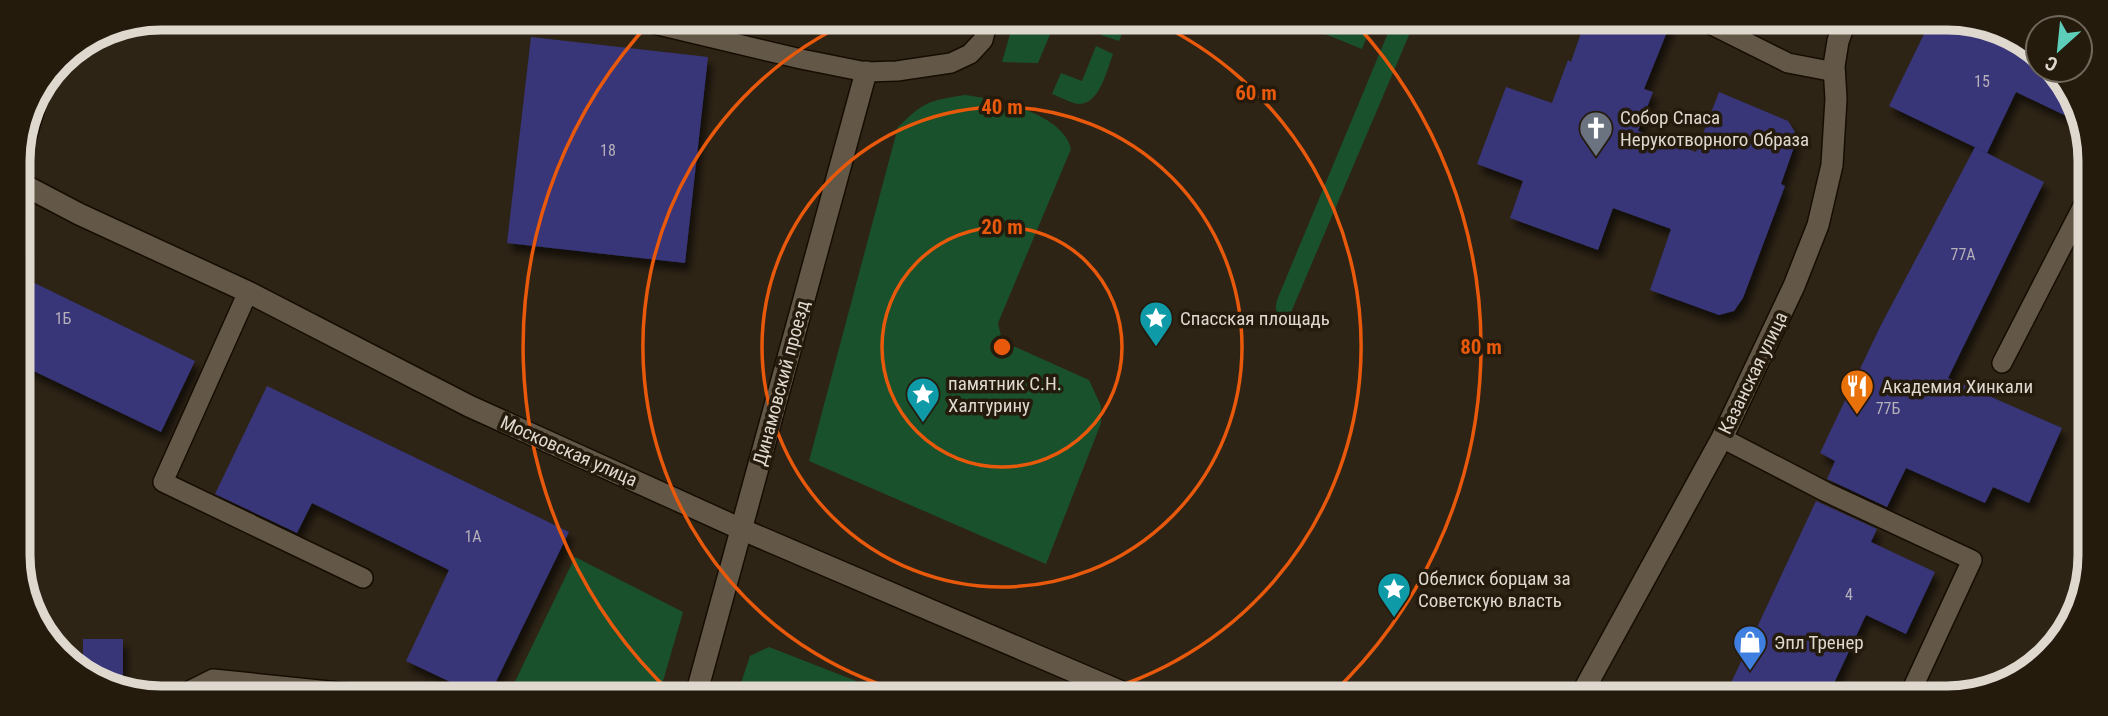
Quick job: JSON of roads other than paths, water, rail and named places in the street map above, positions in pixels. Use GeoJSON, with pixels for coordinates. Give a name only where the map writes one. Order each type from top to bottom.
{"type":"FeatureCollection","features":[{"type":"Feature","properties":{"kind":"street","name":"Казанская улица"},"geometry":{"type":"LineString","coordinates":[[1586,686],[1722,439],[1794,286],[1818,225],[1832,165],[1835,72],[1838,40],[1842,30]]}},
{"type":"Feature","properties":{"kind":"street","name":"Динамовский проезд"},"geometry":{"type":"LineString","coordinates":[[698,686],[866,72]]}},
{"type":"Feature","properties":{"kind":"street","name":"Московская улица"},"geometry":{"type":"LineString","coordinates":[[30,187],[79,214],[248,292],[469,406],[741,529],[1108,686]]}},
{"type":"Feature","properties":{"kind":"lane"},"geometry":{"type":"LineString","coordinates":[[679,30],[866,72],[897,71],[951,63],[971,54],[983,40],[986,30]]}},
{"type":"Feature","properties":{"kind":"lane"},"geometry":{"type":"LineString","coordinates":[[1722,30],[1788,63],[1835,72]]}},
{"type":"Feature","properties":{"kind":"lane"},"geometry":{"type":"LineString","coordinates":[[2002,363],[2078,217]]}},
{"type":"Feature","properties":{"kind":"lane"},"geometry":{"type":"LineString","coordinates":[[248,292],[163,482],[363,578]]}},
{"type":"Feature","properties":{"kind":"lane"},"geometry":{"type":"LineString","coordinates":[[1722,439],[1826,492],[1972,560],[1914,686]]}},
{"type":"Feature","properties":{"kind":"lane"},"geometry":{"type":"LineString","coordinates":[[199,686],[213,679],[281,686]]}},
{"type":"Feature","properties":{"kind":"place","name":"Собор Спаса Нерукотворного Образа"},"geometry":{"type":"Point","coordinates":[1596,158]}},
{"type":"Feature","properties":{"kind":"place","name":"Спасская площадь"},"geometry":{"type":"Point","coordinates":[1156,348]}},
{"type":"Feature","properties":{"kind":"place","name":"Академия Хинкали"},"geometry":{"type":"Point","coordinates":[1857,416]}},
{"type":"Feature","properties":{"kind":"place","name":"памятник С.Н. Халтурину"},"geometry":{"type":"Point","coordinates":[923,424]}},
{"type":"Feature","properties":{"kind":"place","name":"Обелиск борцам за Советскую власть"},"geometry":{"type":"Point","coordinates":[1394,619]}},
{"type":"Feature","properties":{"kind":"place","name":"Эпл Тренер"},"geometry":{"type":"Point","coordinates":[1750,672]}}]}
